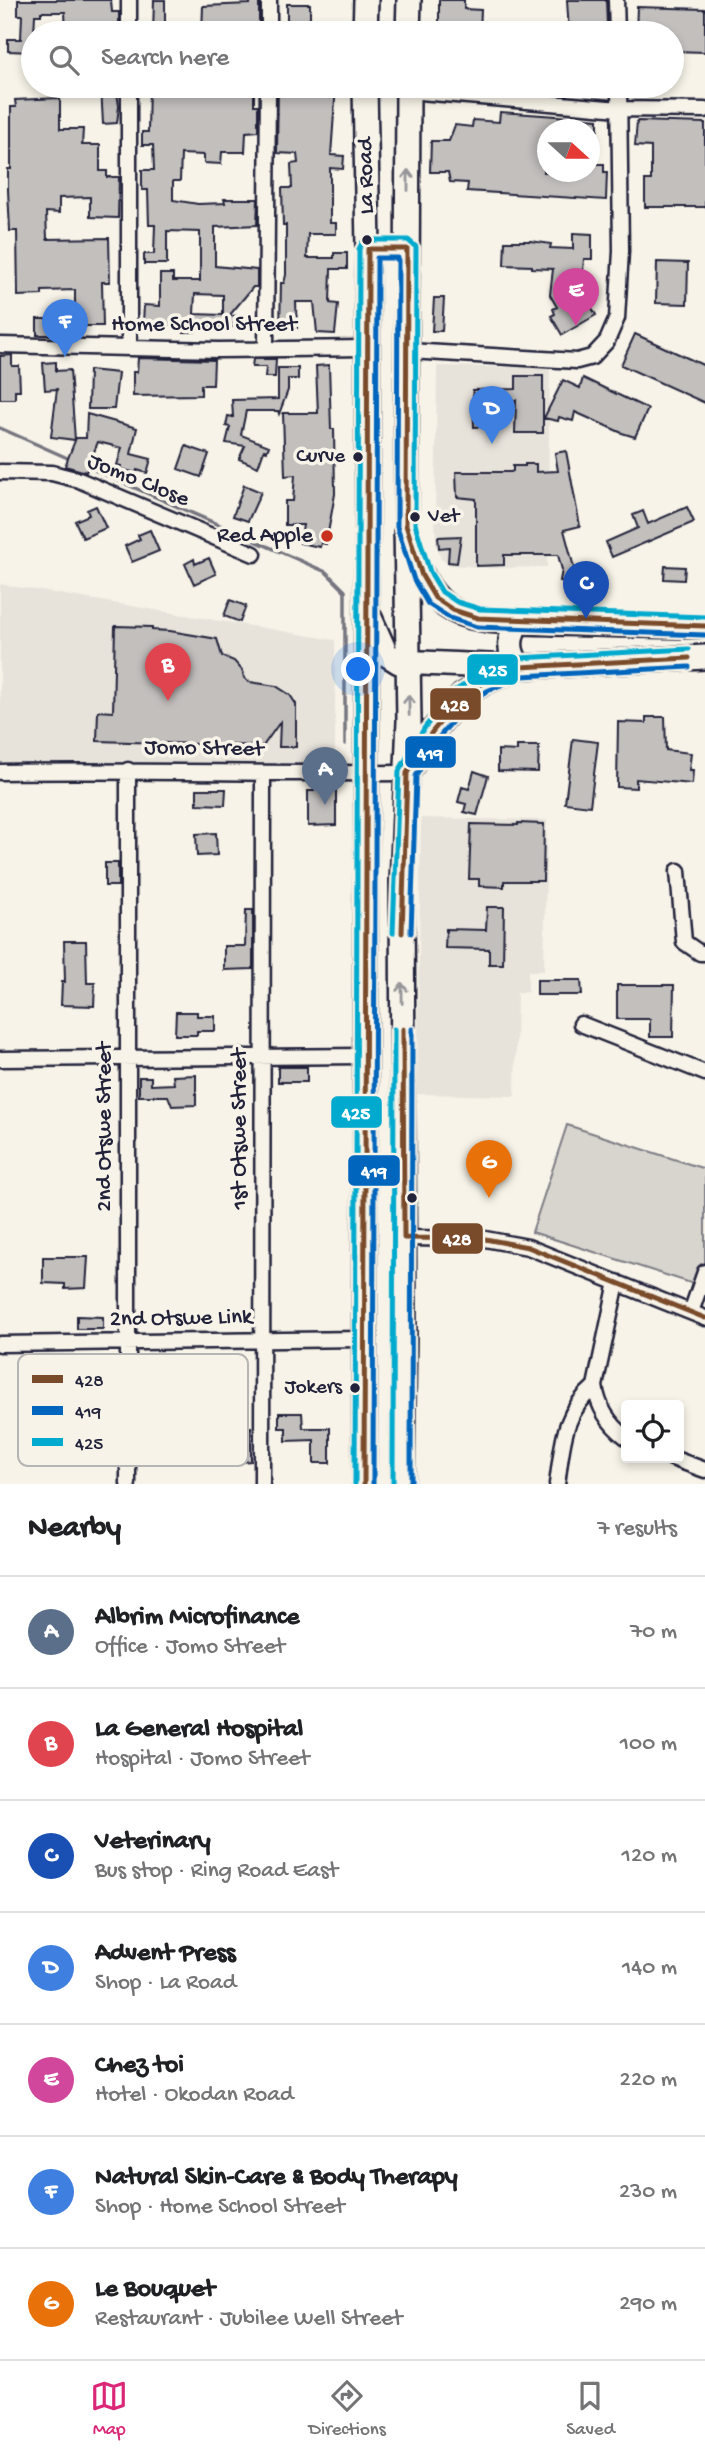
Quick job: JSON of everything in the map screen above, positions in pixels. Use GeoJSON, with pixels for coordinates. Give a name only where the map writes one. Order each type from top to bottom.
{"type":"FeatureCollection","features":[{"type":"Feature","properties":{"kind":"main road"},"geometry":{"type":"LineString","coordinates":[[365,21],[366,0]]}},
{"type":"Feature","properties":{"kind":"main road"},"geometry":{"type":"LineString","coordinates":[[408,21],[409,0]]}},
{"type":"Feature","properties":{"kind":"main road","name":"La Road"},"geometry":{"type":"LineString","coordinates":[[364,1484],[368,249],[365,98]]}},
{"type":"Feature","properties":{"kind":"main road","name":"La Road"},"geometry":{"type":"LineString","coordinates":[[402,1484],[402,881],[408,662],[408,98]]}},
{"type":"Feature","properties":{"kind":"main road"},"geometry":{"type":"LineString","coordinates":[[368,249],[407,249]]}},
{"type":"Feature","properties":{"kind":"main road"},"geometry":{"type":"LineString","coordinates":[[406,525],[416,564],[435,598],[453,610],[478,618],[517,621],[705,626]]}},
{"type":"Feature","properties":{"kind":"main road"},"geometry":{"type":"LineString","coordinates":[[366,605],[386,654],[398,662],[520,667],[705,657]]}},
{"type":"Feature","properties":{"kind":"main road"},"geometry":{"type":"LineString","coordinates":[[517,621],[509,646],[520,667]]}},
{"type":"Feature","properties":{"kind":"main road"},"geometry":{"type":"LineString","coordinates":[[407,773],[432,732],[462,696],[483,682],[520,667]]}},
{"type":"Feature","properties":{"kind":"street"},"geometry":{"type":"LineString","coordinates":[[129,21],[130,0]]}},
{"type":"Feature","properties":{"kind":"street"},"geometry":{"type":"LineString","coordinates":[[269,0],[269,21]]}},
{"type":"Feature","properties":{"kind":"street"},"geometry":{"type":"LineString","coordinates":[[616,0],[617,21]]}},
{"type":"Feature","properties":{"kind":"street"},"geometry":{"type":"LineString","coordinates":[[129,98],[129,348]]}},
{"type":"Feature","properties":{"kind":"street"},"geometry":{"type":"LineString","coordinates":[[266,349],[268,98]]}},
{"type":"Feature","properties":{"kind":"street"},"geometry":{"type":"LineString","coordinates":[[509,98],[620,109],[705,110]]}},
{"type":"Feature","properties":{"kind":"street"},"geometry":{"type":"LineString","coordinates":[[408,351],[577,361],[592,358],[607,341],[617,318],[621,251],[620,98]]}},
{"type":"Feature","properties":{"kind":"street","name":"Home School Street"},"geometry":{"type":"LineString","coordinates":[[0,345],[366,348]]}},
{"type":"Feature","properties":{"kind":"street","name":"Jomo Close"},"geometry":{"type":"LineString","coordinates":[[0,472],[52,473],[79,480],[254,554]]}},
{"type":"Feature","properties":{"kind":"street","name":"Jomo Street"},"geometry":{"type":"LineString","coordinates":[[0,772],[128,770],[407,773]]}},
{"type":"Feature","properties":{"kind":"street","name":"2nd Otswe Street"},"geometry":{"type":"LineString","coordinates":[[128,770],[128,1354]]}},
{"type":"Feature","properties":{"kind":"street","name":"1st Otswe Street"},"geometry":{"type":"LineString","coordinates":[[262,773],[262,1484]]}},
{"type":"Feature","properties":{"kind":"street"},"geometry":{"type":"LineString","coordinates":[[678,872],[684,942],[705,953]]}},
{"type":"Feature","properties":{"kind":"street"},"geometry":{"type":"LineString","coordinates":[[581,1024],[705,1073]]}},
{"type":"Feature","properties":{"kind":"street"},"geometry":{"type":"LineString","coordinates":[[0,1059],[366,1056]]}},
{"type":"Feature","properties":{"kind":"street"},"geometry":{"type":"LineString","coordinates":[[404,1238],[452,1237],[528,1247],[698,1315],[705,1272]]}},
{"type":"Feature","properties":{"kind":"street"},"geometry":{"type":"LineString","coordinates":[[617,1282],[595,1386],[598,1402],[621,1433]]}},
{"type":"Feature","properties":{"kind":"street","name":"2nd Otswe Link"},"geometry":{"type":"LineString","coordinates":[[0,1344],[363,1339]]}},
{"type":"Feature","properties":{"kind":"street"},"geometry":{"type":"LineString","coordinates":[[557,1484],[562,1447],[572,1412],[580,1399],[595,1386]]}},
{"type":"Feature","properties":{"kind":"street"},"geometry":{"type":"LineString","coordinates":[[684,1462],[705,1470]]}},
{"type":"Feature","properties":{"kind":"street","name":"2nd Otswe Street"},"geometry":{"type":"LineString","coordinates":[[128,1466],[128,1484]]}},
{"type":"Feature","properties":{"kind":"shaded area"},"geometry":{"type":"Polygon","coordinates":[[[437,366],[550,368],[547,567],[450,565],[441,559],[436,545],[435,520],[437,366]]]}},
{"type":"Feature","properties":{"kind":"shaded area"},"geometry":{"type":"Polygon","coordinates":[[[0,584],[335,640],[335,767],[0,762],[0,584]]]}},
{"type":"Feature","properties":{"kind":"shaded area"},"geometry":{"type":"Polygon","coordinates":[[[421,818],[547,820],[544,971],[528,971],[528,992],[517,993],[515,1096],[417,1094],[421,818]]]}},
{"type":"Feature","properties":{"kind":"shaded area"},"geometry":{"type":"Polygon","coordinates":[[[567,1125],[705,1169],[705,1262],[697,1285],[532,1232],[567,1125]]]}},
{"type":"Feature","properties":{"kind":"building"},"geometry":{"type":"Polygon","coordinates":[[[18,0],[111,0],[112,12],[119,12],[119,21],[65,21],[65,12],[41,12],[41,15],[35,15],[35,21],[22,21],[22,15],[18,15],[18,0]]]}},
{"type":"Feature","properties":{"kind":"building"},"geometry":{"type":"Polygon","coordinates":[[[154,0],[165,0],[165,21],[153,21],[154,0]]]}},
{"type":"Feature","properties":{"kind":"building"},"geometry":{"type":"Polygon","coordinates":[[[250,0],[259,0],[259,21],[202,21],[203,6],[250,4],[250,0]]]}},
{"type":"Feature","properties":{"kind":"building"},"geometry":{"type":"Polygon","coordinates":[[[439,0],[464,0],[464,9],[481,10],[481,21],[439,21],[439,0]]]}},
{"type":"Feature","properties":{"kind":"building"},"geometry":{"type":"Polygon","coordinates":[[[567,0],[606,0],[607,21],[568,21],[567,0]]]}},
{"type":"Feature","properties":{"kind":"building"},"geometry":{"type":"Polygon","coordinates":[[[287,4],[310,4],[310,21],[287,21],[287,4]]]}},
{"type":"Feature","properties":{"kind":"building"},"geometry":{"type":"Polygon","coordinates":[[[637,7],[705,9],[705,52],[684,51],[684,21],[636,21],[637,7]]]}},
{"type":"Feature","properties":{"kind":"building"},"geometry":{"type":"Polygon","coordinates":[[[8,39],[21,39],[21,52],[8,51],[8,39]]]}},
{"type":"Feature","properties":{"kind":"building"},"geometry":{"type":"Polygon","coordinates":[[[60,98],[60,129],[83,129],[82,145],[100,145],[100,171],[107,171],[107,177],[119,177],[118,218],[90,217],[90,197],[59,198],[59,213],[46,212],[47,239],[109,238],[110,282],[102,282],[103,326],[75,326],[75,290],[42,291],[42,295],[18,296],[17,231],[10,231],[8,190],[8,169],[11,169],[11,107],[16,107],[15,100],[60,98]]]}},
{"type":"Feature","properties":{"kind":"building"},"geometry":{"type":"Polygon","coordinates":[[[102,98],[118,98],[117,123],[103,124],[102,98]]]}},
{"type":"Feature","properties":{"kind":"building"},"geometry":{"type":"Polygon","coordinates":[[[149,98],[254,98],[254,105],[258,105],[258,131],[246,132],[245,152],[222,152],[221,164],[204,163],[204,155],[181,154],[180,181],[173,181],[173,200],[198,204],[225,203],[224,199],[258,199],[257,225],[215,227],[215,266],[257,270],[257,287],[253,287],[229,316],[255,315],[255,327],[194,327],[195,332],[183,332],[183,326],[143,323],[144,305],[160,306],[160,274],[173,274],[173,281],[200,281],[200,232],[167,231],[167,264],[144,264],[144,254],[154,254],[155,225],[149,225],[148,190],[142,190],[142,170],[154,170],[153,145],[142,145],[142,132],[148,132],[149,98]],[[195,294],[194,314],[223,315],[223,295],[195,294]]]}},
{"type":"Feature","properties":{"kind":"building"},"geometry":{"type":"Polygon","coordinates":[[[278,98],[335,98],[331,155],[344,156],[343,169],[330,168],[330,223],[336,223],[336,234],[308,234],[307,258],[334,258],[334,253],[347,253],[347,269],[331,269],[330,303],[338,304],[335,334],[317,333],[314,302],[296,302],[297,328],[280,330],[281,283],[284,283],[286,275],[286,225],[283,225],[282,188],[292,188],[291,164],[298,163],[297,154],[277,153],[278,98]]]}},
{"type":"Feature","properties":{"kind":"building"},"geometry":{"type":"Polygon","coordinates":[[[500,112],[598,119],[537,119],[537,182],[600,182],[600,164],[604,164],[604,172],[607,172],[606,200],[467,191],[468,183],[450,182],[448,172],[430,172],[431,141],[449,141],[455,125],[472,127],[473,120],[499,122],[500,112]]]}},
{"type":"Feature","properties":{"kind":"building"},"geometry":{"type":"Polygon","coordinates":[[[637,121],[705,123],[705,207],[645,207],[645,180],[651,180],[651,147],[635,146],[637,121]]]}},
{"type":"Feature","properties":{"kind":"building"},"geometry":{"type":"Polygon","coordinates":[[[573,233],[592,234],[592,259],[584,259],[583,271],[570,271],[596,315],[562,335],[551,316],[555,314],[553,309],[557,307],[550,295],[553,269],[504,265],[505,241],[531,241],[551,244],[550,248],[573,249],[573,233]]]}},
{"type":"Feature","properties":{"kind":"building"},"geometry":{"type":"Polygon","coordinates":[[[657,262],[688,263],[687,304],[656,303],[657,262]]]}},
{"type":"Feature","properties":{"kind":"building"},"geometry":{"type":"Polygon","coordinates":[[[434,298],[444,298],[442,331],[432,331],[434,298]]]}},
{"type":"Feature","properties":{"kind":"building"},"geometry":{"type":"Polygon","coordinates":[[[37,319],[68,319],[67,335],[37,335],[37,319]]]}},
{"type":"Feature","properties":{"kind":"building"},"geometry":{"type":"Polygon","coordinates":[[[635,334],[705,366],[705,403],[621,365],[635,334]]]}},
{"type":"Feature","properties":{"kind":"building"},"geometry":{"type":"Polygon","coordinates":[[[12,355],[12,366],[19,366],[20,390],[15,390],[15,399],[0,399],[0,356],[12,355]]]}},
{"type":"Feature","properties":{"kind":"building"},"geometry":{"type":"Polygon","coordinates":[[[138,358],[214,360],[213,385],[201,385],[201,395],[133,396],[133,372],[137,372],[138,358]]]}},
{"type":"Feature","properties":{"kind":"building"},"geometry":{"type":"Polygon","coordinates":[[[253,359],[276,359],[275,377],[265,377],[266,367],[252,367],[253,359]]]}},
{"type":"Feature","properties":{"kind":"building"},"geometry":{"type":"Polygon","coordinates":[[[56,362],[56,371],[70,370],[75,440],[51,437],[57,389],[45,390],[43,363],[56,362]]]}},
{"type":"Feature","properties":{"kind":"building"},"geometry":{"type":"Polygon","coordinates":[[[329,365],[335,494],[326,544],[321,543],[320,547],[300,543],[303,525],[285,525],[285,501],[293,501],[295,475],[285,476],[283,413],[318,413],[316,366],[329,365]]]}},
{"type":"Feature","properties":{"kind":"building"},"geometry":{"type":"Polygon","coordinates":[[[278,368],[298,368],[298,379],[288,379],[288,390],[279,414],[278,411],[246,411],[241,435],[269,446],[267,451],[264,450],[258,467],[239,459],[245,446],[226,443],[230,427],[226,426],[228,416],[233,417],[232,400],[278,399],[278,368]]]}},
{"type":"Feature","properties":{"kind":"building"},"geometry":{"type":"Polygon","coordinates":[[[89,370],[118,373],[114,409],[88,409],[89,370]]]}},
{"type":"Feature","properties":{"kind":"building"},"geometry":{"type":"Polygon","coordinates":[[[516,376],[543,376],[543,433],[515,433],[516,400],[495,401],[496,426],[474,427],[473,390],[516,389],[516,376]]]}},
{"type":"Feature","properties":{"kind":"building"},"geometry":{"type":"Polygon","coordinates":[[[583,378],[648,409],[635,437],[575,412],[573,421],[559,417],[558,421],[544,418],[563,380],[580,388],[583,378]]]}},
{"type":"Feature","properties":{"kind":"building"},"geometry":{"type":"Polygon","coordinates":[[[87,414],[137,428],[131,454],[151,459],[147,473],[120,469],[121,466],[117,465],[122,448],[98,442],[86,472],[65,466],[76,438],[86,438],[87,414]]]}},
{"type":"Feature","properties":{"kind":"building"},"geometry":{"type":"Polygon","coordinates":[[[186,446],[209,454],[201,477],[178,469],[186,446]]]}},
{"type":"Feature","properties":{"kind":"building"},"geometry":{"type":"Polygon","coordinates":[[[566,451],[580,526],[564,530],[576,575],[574,584],[560,581],[562,570],[558,555],[504,555],[504,565],[476,566],[476,499],[457,497],[456,472],[511,472],[513,466],[525,464],[536,464],[536,472],[558,471],[555,453],[566,451]]]}},
{"type":"Feature","properties":{"kind":"building"},"geometry":{"type":"Polygon","coordinates":[[[244,485],[261,492],[248,521],[233,516],[244,485]]]}},
{"type":"Feature","properties":{"kind":"building"},"geometry":{"type":"Polygon","coordinates":[[[96,506],[106,528],[83,538],[75,521],[89,515],[87,510],[96,506]]]}},
{"type":"Feature","properties":{"kind":"building"},"geometry":{"type":"Polygon","coordinates":[[[687,507],[694,522],[612,557],[606,542],[638,528],[633,515],[643,511],[648,524],[687,507]]]}},
{"type":"Feature","properties":{"kind":"building"},"geometry":{"type":"Polygon","coordinates":[[[150,530],[159,551],[132,562],[125,546],[140,539],[138,535],[150,530]]]}},
{"type":"Feature","properties":{"kind":"building"},"geometry":{"type":"Polygon","coordinates":[[[461,536],[457,563],[448,562],[449,547],[439,548],[438,537],[461,536]]]}},
{"type":"Feature","properties":{"kind":"building"},"geometry":{"type":"Polygon","coordinates":[[[209,558],[216,574],[194,584],[185,564],[194,559],[195,564],[209,558]]]}},
{"type":"Feature","properties":{"kind":"building"},"geometry":{"type":"Polygon","coordinates":[[[665,566],[685,567],[684,580],[664,579],[665,566]]]}},
{"type":"Feature","properties":{"kind":"building"},"geometry":{"type":"Polygon","coordinates":[[[230,600],[246,606],[240,622],[224,616],[230,600]]]}},
{"type":"Feature","properties":{"kind":"building"},"geometry":{"type":"Polygon","coordinates":[[[115,626],[152,627],[152,630],[217,639],[222,656],[234,661],[242,670],[244,678],[250,682],[276,686],[290,695],[296,704],[296,747],[279,747],[280,722],[263,746],[97,741],[98,711],[113,712],[115,626]]]}},
{"type":"Feature","properties":{"kind":"building"},"geometry":{"type":"Polygon","coordinates":[[[646,717],[665,717],[666,750],[691,753],[689,770],[693,770],[692,784],[636,779],[636,788],[617,787],[618,722],[646,723],[646,717]]]}},
{"type":"Feature","properties":{"kind":"building"},"geometry":{"type":"Polygon","coordinates":[[[573,739],[598,742],[590,806],[565,803],[573,739]]]}},
{"type":"Feature","properties":{"kind":"building"},"geometry":{"type":"Polygon","coordinates":[[[517,746],[539,746],[538,772],[498,771],[498,750],[517,751],[517,746]]]}},
{"type":"Feature","properties":{"kind":"building"},"geometry":{"type":"Polygon","coordinates":[[[474,771],[488,776],[477,815],[464,812],[466,804],[458,802],[462,787],[469,789],[474,771]]]}},
{"type":"Feature","properties":{"kind":"building"},"geometry":{"type":"Polygon","coordinates":[[[336,787],[336,825],[308,826],[308,791],[314,791],[314,788],[336,787]]]}},
{"type":"Feature","properties":{"kind":"building"},"geometry":{"type":"Polygon","coordinates":[[[197,789],[226,789],[225,805],[197,804],[197,789]]]}},
{"type":"Feature","properties":{"kind":"building"},"geometry":{"type":"Polygon","coordinates":[[[471,824],[544,824],[543,881],[504,881],[504,887],[479,886],[479,879],[469,879],[471,824]]]}},
{"type":"Feature","properties":{"kind":"building"},"geometry":{"type":"Polygon","coordinates":[[[216,833],[217,855],[197,856],[196,834],[216,833]]]}},
{"type":"Feature","properties":{"kind":"building"},"geometry":{"type":"Polygon","coordinates":[[[105,863],[118,863],[118,886],[105,886],[105,863]]]}},
{"type":"Feature","properties":{"kind":"building"},"geometry":{"type":"Polygon","coordinates":[[[487,907],[504,907],[503,964],[489,964],[489,949],[445,948],[446,929],[486,930],[487,907]]]}},
{"type":"Feature","properties":{"kind":"building"},"geometry":{"type":"Polygon","coordinates":[[[246,910],[253,910],[253,969],[224,970],[224,946],[245,946],[246,910]]]}},
{"type":"Feature","properties":{"kind":"building"},"geometry":{"type":"Polygon","coordinates":[[[64,941],[86,941],[87,983],[95,983],[94,1006],[61,1005],[62,982],[65,982],[64,941]]]}},
{"type":"Feature","properties":{"kind":"building"},"geometry":{"type":"Polygon","coordinates":[[[537,980],[581,980],[582,995],[537,995],[537,980]]]}},
{"type":"Feature","properties":{"kind":"building"},"geometry":{"type":"Polygon","coordinates":[[[617,985],[674,985],[673,1037],[650,1037],[650,1019],[617,1019],[617,985]]]}},
{"type":"Feature","properties":{"kind":"building"},"geometry":{"type":"Polygon","coordinates":[[[176,1012],[197,1012],[197,1016],[215,1016],[215,1031],[197,1031],[197,1035],[175,1035],[176,1012]]]}},
{"type":"Feature","properties":{"kind":"building"},"geometry":{"type":"Polygon","coordinates":[[[278,1067],[307,1067],[307,1082],[278,1082],[278,1067]]]}},
{"type":"Feature","properties":{"kind":"building"},"geometry":{"type":"Polygon","coordinates":[[[196,1075],[196,1105],[172,1106],[168,1096],[139,1096],[139,1077],[151,1077],[151,1085],[174,1084],[173,1076],[196,1075]]]}},
{"type":"Feature","properties":{"kind":"building"},"geometry":{"type":"Polygon","coordinates":[[[43,1257],[88,1257],[86,1288],[65,1289],[65,1284],[43,1283],[43,1257]]]}},
{"type":"Feature","properties":{"kind":"building"},"geometry":{"type":"Polygon","coordinates":[[[77,1316],[103,1317],[103,1329],[77,1329],[77,1316]]]}},
{"type":"Feature","properties":{"kind":"building"},"geometry":{"type":"Polygon","coordinates":[[[279,1413],[302,1413],[303,1428],[330,1428],[330,1463],[314,1463],[314,1440],[286,1441],[286,1428],[279,1428],[279,1413]]]}},
{"type":"Feature","properties":{"kind":"building"},"geometry":{"type":"Polygon","coordinates":[[[248,1427],[251,1427],[251,1461],[248,1461],[248,1427]]]}},
{"type":"Feature","properties":{"kind":"waterway"},"geometry":{"type":"LineString","coordinates":[[0,428],[72,460]]}},
{"type":"Feature","properties":{"kind":"waterway"},"geometry":{"type":"LineString","coordinates":[[85,466],[326,572],[345,591],[345,744]]}},
{"type":"Feature","properties":{"kind":"transit line","name":"425"},"geometry":{"type":"LineString","coordinates":[[355,1484],[359,249],[362,243],[367,240],[408,240],[416,247],[415,524],[430,572],[442,592],[457,602],[480,609],[705,617]]}},
{"type":"Feature","properties":{"kind":"transit line","name":"428"},"geometry":{"type":"LineString","coordinates":[[364,1484],[368,249],[407,249],[406,525],[422,576],[435,598],[453,610],[478,618],[705,626]]}},
{"type":"Feature","properties":{"kind":"transit line","name":"419"},"geometry":{"type":"LineString","coordinates":[[373,1484],[377,258],[398,258],[397,527],[414,580],[428,604],[450,618],[477,627],[705,635]]}},
{"type":"Feature","properties":{"kind":"transit line","name":"425"},"geometry":{"type":"LineString","coordinates":[[393,933],[399,771],[425,727],[456,690],[480,675],[519,658],[689,649]]}},
{"type":"Feature","properties":{"kind":"transit line","name":"428"},"geometry":{"type":"LineString","coordinates":[[402,933],[407,773],[432,732],[462,696],[483,683],[520,667],[689,658]]}},
{"type":"Feature","properties":{"kind":"transit line","name":"419"},"geometry":{"type":"LineString","coordinates":[[411,933],[416,776],[439,737],[468,703],[487,691],[522,676],[689,667]]}},
{"type":"Feature","properties":{"kind":"transit line","name":"425"},"geometry":{"type":"LineString","coordinates":[[393,1484],[394,1029]]}},
{"type":"Feature","properties":{"kind":"transit line","name":"428"},"geometry":{"type":"LineString","coordinates":[[403,1029],[404,1238],[485,1239],[528,1247],[705,1318]]}},
{"type":"Feature","properties":{"kind":"transit line","name":"419"},"geometry":{"type":"LineString","coordinates":[[411,1484],[412,1029]]}},
{"type":"Feature","properties":{"kind":"place","name":"Chez toi"},"geometry":{"type":"Point","coordinates":[576,326]}},
{"type":"Feature","properties":{"kind":"place","name":"Natural Skin-Care & Body Therapy"},"geometry":{"type":"Point","coordinates":[65,357]}},
{"type":"Feature","properties":{"kind":"place","name":"Advent Press"},"geometry":{"type":"Point","coordinates":[492,444]}},
{"type":"Feature","properties":{"kind":"place","name":"Curve"},"geometry":{"type":"Point","coordinates":[358,457]}},
{"type":"Feature","properties":{"kind":"place","name":"Vet"},"geometry":{"type":"Point","coordinates":[415,517]}},
{"type":"Feature","properties":{"kind":"place","name":"Red Apple"},"geometry":{"type":"Point","coordinates":[327,536]}},
{"type":"Feature","properties":{"kind":"place","name":"Veterinary"},"geometry":{"type":"Point","coordinates":[586,619]}},
{"type":"Feature","properties":{"kind":"place","name":"La General Hospital"},"geometry":{"type":"Point","coordinates":[168,701]}},
{"type":"Feature","properties":{"kind":"place","name":"Albrim Microfinance"},"geometry":{"type":"Point","coordinates":[325,805]}},
{"type":"Feature","properties":{"kind":"place","name":"Le Bouquet"},"geometry":{"type":"Point","coordinates":[489,1198]}},
{"type":"Feature","properties":{"kind":"place","name":"Jokers"},"geometry":{"type":"Point","coordinates":[355,1388]}}]}
